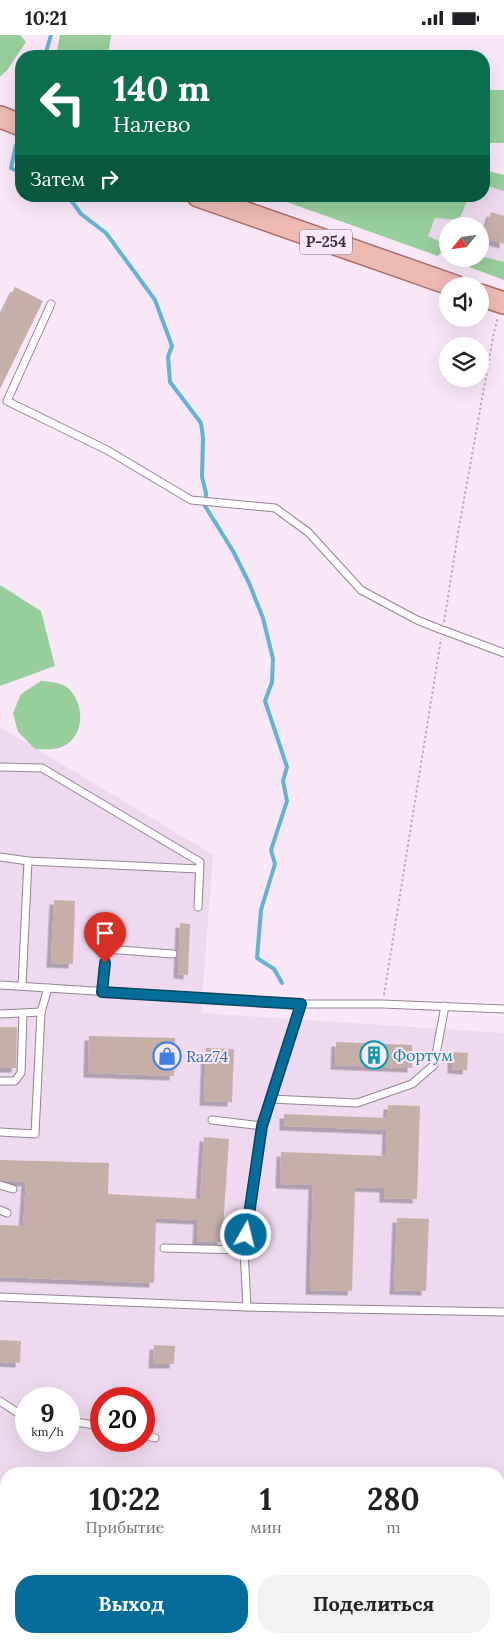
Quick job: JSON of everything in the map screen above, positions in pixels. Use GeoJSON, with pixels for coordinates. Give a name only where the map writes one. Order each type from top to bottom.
{"type":"FeatureCollection","features":[{"type":"Feature","properties":{"kind":"main road"},"geometry":{"type":"LineString","coordinates":[[0,117],[15,123]]}},
{"type":"Feature","properties":{"kind":"main road","name":"Р-254"},"geometry":{"type":"LineString","coordinates":[[215,202],[439,280]]}},
{"type":"Feature","properties":{"kind":"main road"},"geometry":{"type":"LineString","coordinates":[[489,298],[503,303]]}},
{"type":"Feature","properties":{"kind":"lane"},"geometry":{"type":"LineString","coordinates":[[51,304],[7,401],[108,450],[191,500],[274,508],[308,532],[361,590],[417,620],[504,653]]}},
{"type":"Feature","properties":{"kind":"lane"},"geometry":{"type":"LineString","coordinates":[[0,767],[42,768],[200,862],[198,907]]}},
{"type":"Feature","properties":{"kind":"lane"},"geometry":{"type":"LineString","coordinates":[[0,857],[28,861],[199,869]]}},
{"type":"Feature","properties":{"kind":"lane"},"geometry":{"type":"LineString","coordinates":[[22,986],[28,861]]}},
{"type":"Feature","properties":{"kind":"lane"},"geometry":{"type":"LineString","coordinates":[[102,992],[106,949],[173,954]]}},
{"type":"Feature","properties":{"kind":"lane"},"geometry":{"type":"LineString","coordinates":[[0,985],[301,1004],[382,1003],[504,1009]]}},
{"type":"Feature","properties":{"kind":"lane"},"geometry":{"type":"LineString","coordinates":[[0,1132],[35,1134],[41,1012],[48,988]]}},
{"type":"Feature","properties":{"kind":"lane"},"geometry":{"type":"LineString","coordinates":[[247,1307],[244,1250],[262,1126],[301,1004]]}},
{"type":"Feature","properties":{"kind":"lane"},"geometry":{"type":"LineString","coordinates":[[270,1099],[357,1103],[412,1084],[434,1065],[446,1006]]}},
{"type":"Feature","properties":{"kind":"lane"},"geometry":{"type":"LineString","coordinates":[[0,1013],[23,1014],[41,1012]]}},
{"type":"Feature","properties":{"kind":"lane"},"geometry":{"type":"LineString","coordinates":[[0,1081],[15,1081],[21,1073],[23,1014]]}},
{"type":"Feature","properties":{"kind":"lane"},"geometry":{"type":"LineString","coordinates":[[212,1120],[262,1126]]}},
{"type":"Feature","properties":{"kind":"lane"},"geometry":{"type":"LineString","coordinates":[[0,1185],[13,1189]]}},
{"type":"Feature","properties":{"kind":"lane"},"geometry":{"type":"LineString","coordinates":[[164,1248],[244,1250]]}},
{"type":"Feature","properties":{"kind":"lane"},"geometry":{"type":"LineString","coordinates":[[0,1297],[247,1307],[504,1312]]}},
{"type":"Feature","properties":{"kind":"lane"},"geometry":{"type":"LineString","coordinates":[[0,1401],[15,1411]]}},
{"type":"Feature","properties":{"kind":"path"},"geometry":{"type":"LineString","coordinates":[[382,1003],[458,533],[494,332],[503,303]]}},
{"type":"Feature","properties":{"kind":"shaded area"},"geometry":{"type":"Polygon","coordinates":[[[490,180],[504,184],[504,269],[489,265],[489,217],[439,217],[439,249],[419,243],[431,202],[490,202],[490,180]]]}},
{"type":"Feature","properties":{"kind":"shaded area"},"geometry":{"type":"Polygon","coordinates":[[[0,727],[213,855],[201,1013],[504,1033],[504,1467],[0,1467],[0,727]]]}},
{"type":"Feature","properties":{"kind":"green space"},"geometry":{"type":"Polygon","coordinates":[[[0,35],[20,35],[26,42],[21,50],[15,50],[15,58],[0,77],[0,35]]]}},
{"type":"Feature","properties":{"kind":"green space"},"geometry":{"type":"Polygon","coordinates":[[[60,35],[111,35],[109,50],[57,50],[60,35]]]}},
{"type":"Feature","properties":{"kind":"green space"},"geometry":{"type":"Polygon","coordinates":[[[490,90],[504,90],[504,143],[490,143],[490,90]]]}},
{"type":"Feature","properties":{"kind":"green space"},"geometry":{"type":"Polygon","coordinates":[[[490,172],[504,175],[504,191],[490,187],[490,172]]]}},
{"type":"Feature","properties":{"kind":"green space"},"geometry":{"type":"Polygon","coordinates":[[[287,202],[466,202],[460,217],[435,218],[428,236],[439,241],[439,255],[287,202]]]}},
{"type":"Feature","properties":{"kind":"green space"},"geometry":{"type":"Polygon","coordinates":[[[489,258],[504,262],[504,280],[469,267],[489,267],[489,258]]]}},
{"type":"Feature","properties":{"kind":"green space"},"geometry":{"type":"Polygon","coordinates":[[[0,585],[41,611],[55,666],[0,686],[0,585]]]}},
{"type":"Feature","properties":{"kind":"green space"},"geometry":{"type":"Polygon","coordinates":[[[41,681],[64,685],[75,697],[79,706],[80,723],[78,731],[74,738],[59,748],[35,749],[18,732],[13,713],[21,694],[41,681]]]}},
{"type":"Feature","properties":{"kind":"building"},"geometry":{"type":"Polygon","coordinates":[[[491,212],[504,216],[504,244],[489,240],[489,218],[491,212]]]}},
{"type":"Feature","properties":{"kind":"building"},"geometry":{"type":"Polygon","coordinates":[[[15,287],[43,301],[0,389],[0,317],[15,287]]]}},
{"type":"Feature","properties":{"kind":"building"},"geometry":{"type":"Polygon","coordinates":[[[54,900],[75,901],[73,964],[51,963],[54,900]]]}},
{"type":"Feature","properties":{"kind":"building"},"geometry":{"type":"Polygon","coordinates":[[[180,923],[190,924],[188,975],[178,974],[180,923]]]}},
{"type":"Feature","properties":{"kind":"building"},"geometry":{"type":"Polygon","coordinates":[[[0,1027],[17,1027],[16,1068],[0,1068],[0,1027]]]}},
{"type":"Feature","properties":{"kind":"building"},"geometry":{"type":"Polygon","coordinates":[[[89,1036],[175,1038],[174,1076],[88,1073],[89,1036]]]}},
{"type":"Feature","properties":{"kind":"building","name":"Фортум"},"geometry":{"type":"Polygon","coordinates":[[[336,1042],[412,1045],[412,1068],[335,1065],[336,1042]]]}},
{"type":"Feature","properties":{"kind":"building"},"geometry":{"type":"Polygon","coordinates":[[[206,1048],[234,1049],[232,1102],[204,1101],[206,1048]]]}},
{"type":"Feature","properties":{"kind":"building"},"geometry":{"type":"Polygon","coordinates":[[[452,1052],[468,1053],[467,1070],[452,1069],[452,1052]]]}},
{"type":"Feature","properties":{"kind":"building"},"geometry":{"type":"Polygon","coordinates":[[[388,1105],[420,1106],[417,1199],[384,1198],[384,1188],[355,1187],[352,1291],[310,1290],[313,1185],[280,1184],[281,1152],[386,1156],[387,1130],[284,1126],[284,1114],[387,1118],[388,1105]]]}},
{"type":"Feature","properties":{"kind":"building"},"geometry":{"type":"Polygon","coordinates":[[[204,1137],[229,1139],[222,1242],[197,1241],[198,1220],[156,1218],[154,1283],[0,1277],[0,1225],[23,1226],[26,1182],[0,1180],[0,1160],[109,1163],[108,1194],[200,1199],[204,1137]]]}},
{"type":"Feature","properties":{"kind":"building"},"geometry":{"type":"Polygon","coordinates":[[[397,1218],[429,1219],[426,1291],[394,1290],[397,1218]]]}},
{"type":"Feature","properties":{"kind":"building"},"geometry":{"type":"Polygon","coordinates":[[[0,1340],[21,1341],[20,1363],[0,1362],[0,1340]]]}},
{"type":"Feature","properties":{"kind":"building"},"geometry":{"type":"Polygon","coordinates":[[[154,1345],[175,1346],[174,1364],[153,1364],[154,1345]]]}},
{"type":"Feature","properties":{"kind":"waterway"},"geometry":{"type":"LineString","coordinates":[[47,50],[51,35]]}},
{"type":"Feature","properties":{"kind":"waterway"},"geometry":{"type":"LineString","coordinates":[[15,150],[11,168],[15,170]]}},
{"type":"Feature","properties":{"kind":"waterway"},"geometry":{"type":"LineString","coordinates":[[72,202],[81,214],[106,233],[155,300],[172,346],[168,357],[170,382],[201,423],[203,438],[202,477],[206,493],[205,506],[233,551],[249,583],[263,618],[273,659],[272,682],[265,701],[287,767],[283,781],[287,801],[271,850],[275,864],[261,910],[257,958],[274,969],[282,983]]}},
{"type":"Feature","properties":{"kind":"place","name":"Фортум"},"geometry":{"type":"Point","coordinates":[374,1055]}},
{"type":"Feature","properties":{"kind":"place","name":"Raz74"},"geometry":{"type":"Point","coordinates":[167,1056]}},
{"type":"Feature","properties":{"kind":"route"},"geometry":{"type":"LineString","coordinates":[[105,963],[102,992],[301,1004],[262,1126],[246,1235]]}}]}
